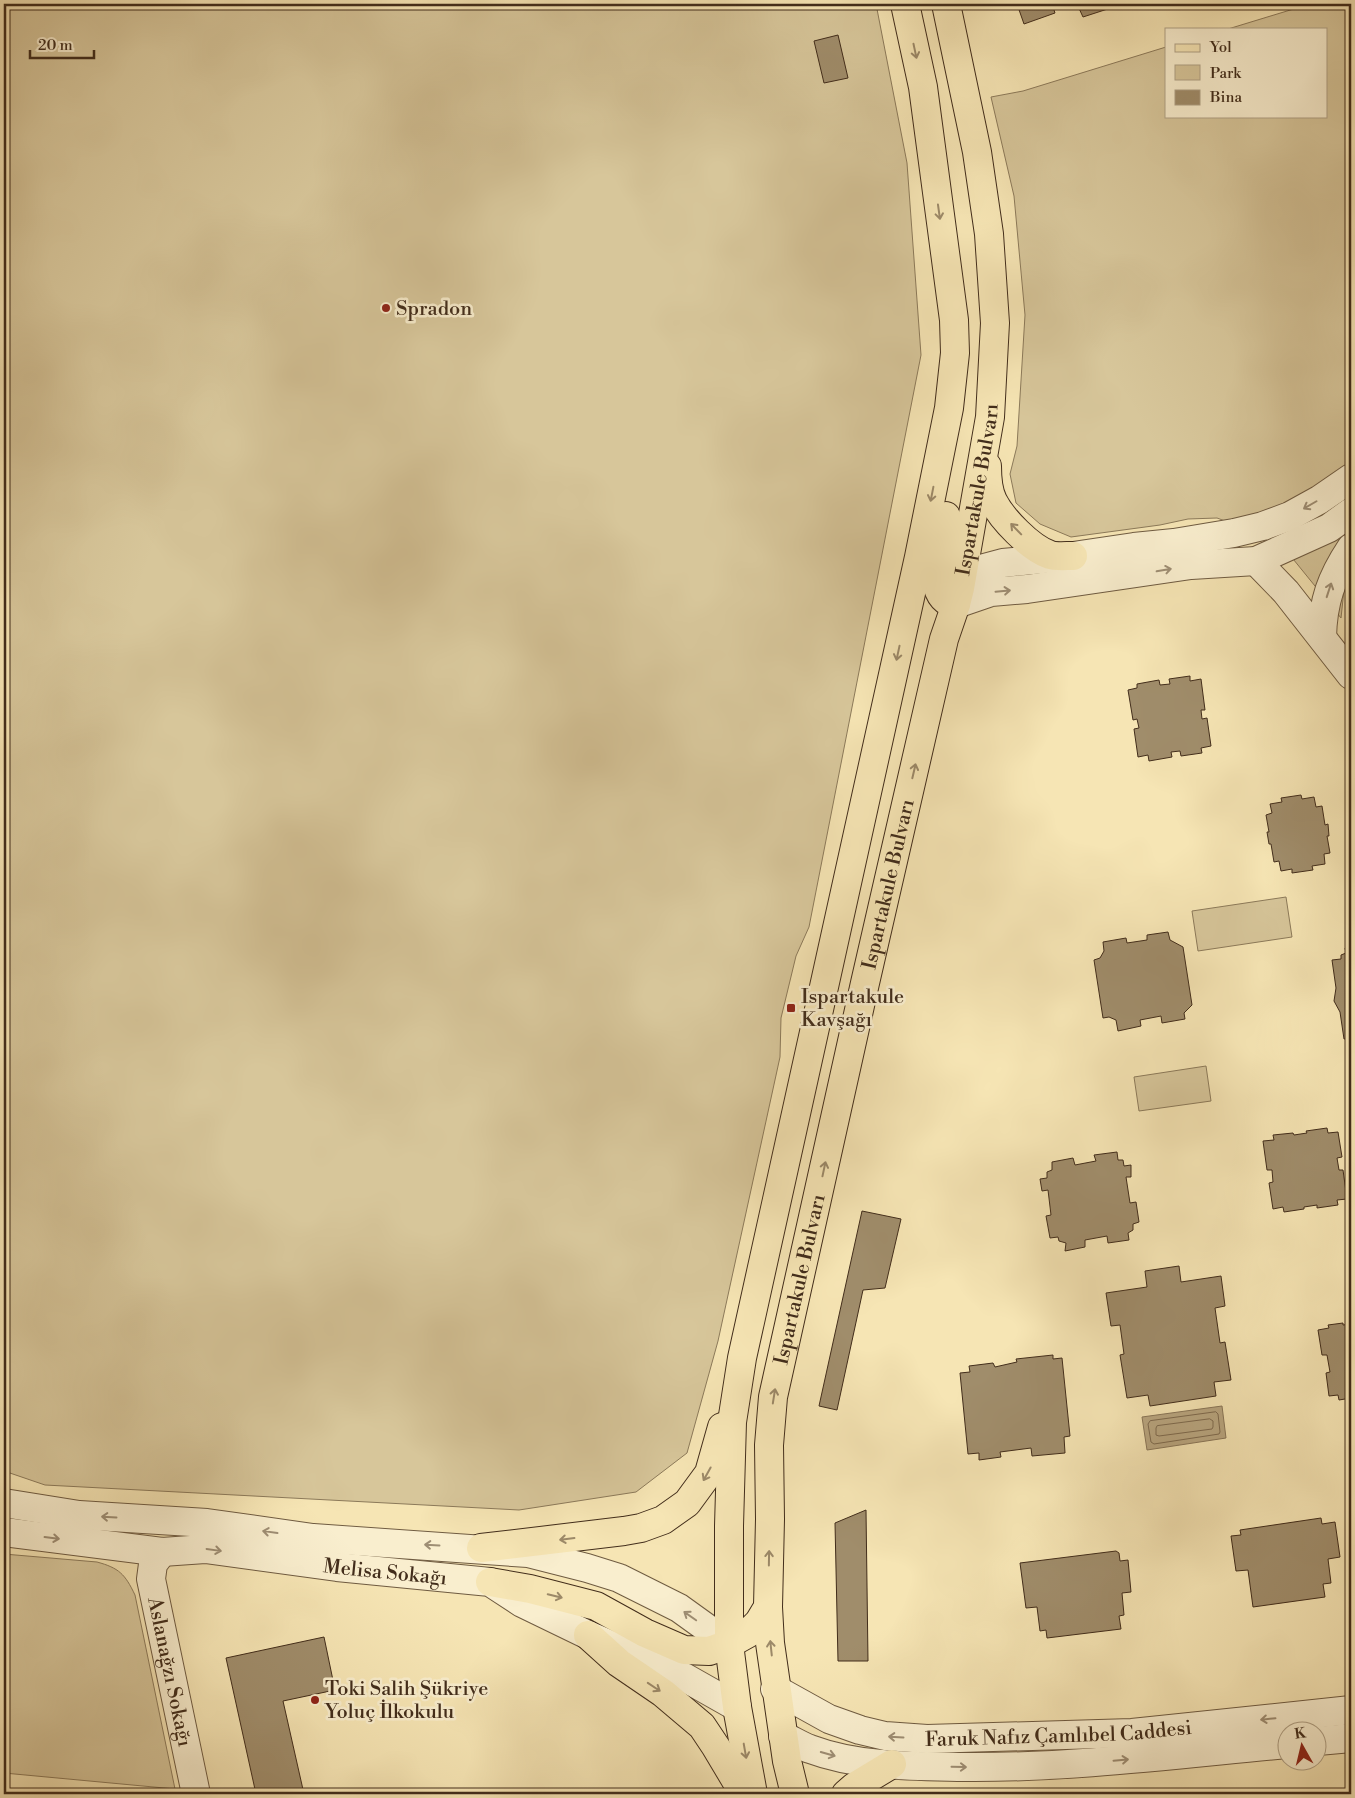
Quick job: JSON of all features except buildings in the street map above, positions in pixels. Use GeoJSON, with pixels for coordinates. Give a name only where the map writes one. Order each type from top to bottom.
{"type":"FeatureCollection","features":[{"type":"Feature","properties":{"kind":"main road","name":"Ispartakule Bulvarı"},"geometry":{"type":"LineString","coordinates":[[753,1794],[737,1708],[729,1644],[729,1526],[732,1422],[738,1378],[910,598],[949,408],[955,353],[954,320],[923,87],[905,4]]}},
{"type":"Feature","properties":{"kind":"main road","name":"Ispartakule Bulvarı"},"geometry":{"type":"LineString","coordinates":[[794,1794],[775,1689],[768,1607],[769,1445],[773,1397],[865,982],[944,639],[956,604],[949,577],[990,417],[995,323],[989,234],[977,152],[946,4]]}},
{"type":"Feature","properties":{"kind":"main road"},"geometry":{"type":"LineString","coordinates":[[910,598],[921,586],[949,577],[955,459],[955,353]]}},
{"type":"Feature","properties":{"kind":"main road"},"geometry":{"type":"LineString","coordinates":[[990,417],[987,478],[992,499],[1016,530],[1034,546],[1050,555],[1073,556]]}},
{"type":"Feature","properties":{"kind":"main road"},"geometry":{"type":"LineString","coordinates":[[481,1548],[641,1528],[676,1511],[687,1503],[709,1473],[738,1378]]}},
{"type":"Feature","properties":{"kind":"main road"},"geometry":{"type":"LineString","coordinates":[[490,1582],[596,1606],[645,1633],[684,1650],[709,1651],[729,1644],[747,1634],[759,1622],[768,1607]]}},
{"type":"Feature","properties":{"kind":"main road"},"geometry":{"type":"LineString","coordinates":[[588,1635],[620,1663],[663,1693],[702,1726],[744,1794]]}},
{"type":"Feature","properties":{"kind":"main road"},"geometry":{"type":"LineString","coordinates":[[729,1644],[775,1689]]}},
{"type":"Feature","properties":{"kind":"main road"},"geometry":{"type":"LineString","coordinates":[[737,1708],[783,1736]]}},
{"type":"Feature","properties":{"kind":"main road"},"geometry":{"type":"LineString","coordinates":[[846,1794],[892,1764]]}},
{"type":"Feature","properties":{"kind":"street"},"geometry":{"type":"LineString","coordinates":[[949,577],[1003,563],[1073,556],[1234,533],[1274,523],[1312,504],[1351,478]]}},
{"type":"Feature","properties":{"kind":"street"},"geometry":{"type":"LineString","coordinates":[[956,604],[991,592],[1028,589],[1191,565],[1256,561],[1329,528],[1351,512]]}},
{"type":"Feature","properties":{"kind":"street"},"geometry":{"type":"LineString","coordinates":[[1274,523],[1265,531],[1257,543],[1256,561],[1286,592],[1351,675]]}},
{"type":"Feature","properties":{"kind":"street"},"geometry":{"type":"LineString","coordinates":[[1322,637],[1322,618],[1328,593],[1337,568],[1351,548]]}},
{"type":"Feature","properties":{"kind":"street","name":"Melisa Sokağı"},"geometry":{"type":"LineString","coordinates":[[4,1503],[79,1515],[207,1523],[313,1538],[481,1548],[528,1553],[619,1578],[679,1608],[729,1644]]}},
{"type":"Feature","properties":{"kind":"street","name":"Melisa Sokağı"},"geometry":{"type":"LineString","coordinates":[[4,1532],[162,1552],[205,1549],[337,1567],[490,1582],[522,1603],[588,1635],[684,1677],[737,1708]]}},
{"type":"Feature","properties":{"kind":"street","name":"Aslanağzı Sokağı"},"geometry":{"type":"LineString","coordinates":[[162,1552],[153,1564],[151,1579],[196,1794]]}},
{"type":"Feature","properties":{"kind":"street","name":"Faruk Nafız Çamlıbel Caddesi"},"geometry":{"type":"LineString","coordinates":[[775,1689],[829,1719],[860,1730],[885,1736],[927,1739],[1132,1733],[1351,1710]]}},
{"type":"Feature","properties":{"kind":"street","name":"Faruk Nafız Çamlıbel Caddesi"},"geometry":{"type":"LineString","coordinates":[[783,1736],[810,1749],[846,1759],[892,1764],[1018,1768],[1278,1745]]}},
{"type":"Feature","properties":{"kind":"street"},"geometry":{"type":"LineString","coordinates":[[1328,1740],[1351,1738]]}},
{"type":"Feature","properties":{"kind":"green space"},"geometry":{"type":"Polygon","coordinates":[[[4,4],[876,4],[907,163],[921,355],[809,927],[796,956],[781,1018],[780,1057],[718,1341],[687,1453],[636,1492],[519,1510],[45,1485],[4,1471],[4,4]]]}},
{"type":"Feature","properties":{"kind":"green space"},"geometry":{"type":"Polygon","coordinates":[[[1310,4],[1351,4],[1351,578],[1344,590],[1341,618],[1289,554],[1252,531],[1217,518],[1188,519],[1160,525],[1071,537],[1040,524],[1016,503],[1010,474],[1017,446],[1025,315],[1014,196],[991,97],[1023,91],[1165,47],[1165,118],[1328,118],[1328,28],[1231,28],[1310,4]]]}},
{"type":"Feature","properties":{"kind":"green space"},"geometry":{"type":"Polygon","coordinates":[[[1286,897],[1292,937],[1198,951],[1192,911],[1286,897]]]}},
{"type":"Feature","properties":{"kind":"green space"},"geometry":{"type":"Polygon","coordinates":[[[1206,1066],[1211,1101],[1139,1111],[1134,1077],[1206,1066]]]}},
{"type":"Feature","properties":{"kind":"green space"},"geometry":{"type":"Polygon","coordinates":[[[4,1554],[97,1562],[116,1570],[128,1582],[135,1595],[175,1789],[4,1773],[4,1554]]]}},
{"type":"Feature","properties":{"kind":"water"},"geometry":{"type":"Polygon","coordinates":[[[1222,1406],[1226,1438],[1147,1450],[1142,1417],[1222,1406]]]}},
{"type":"Feature","properties":{"kind":"place","name":"Spradon"},"geometry":{"type":"Point","coordinates":[386,308]}},
{"type":"Feature","properties":{"kind":"place","name":"Ispartakule Kavşağı"},"geometry":{"type":"Point","coordinates":[791,1008]}},
{"type":"Feature","properties":{"kind":"place","name":"Toki Salih Şükriye Yoluç İlkokulu"},"geometry":{"type":"Point","coordinates":[315,1700]}}]}
